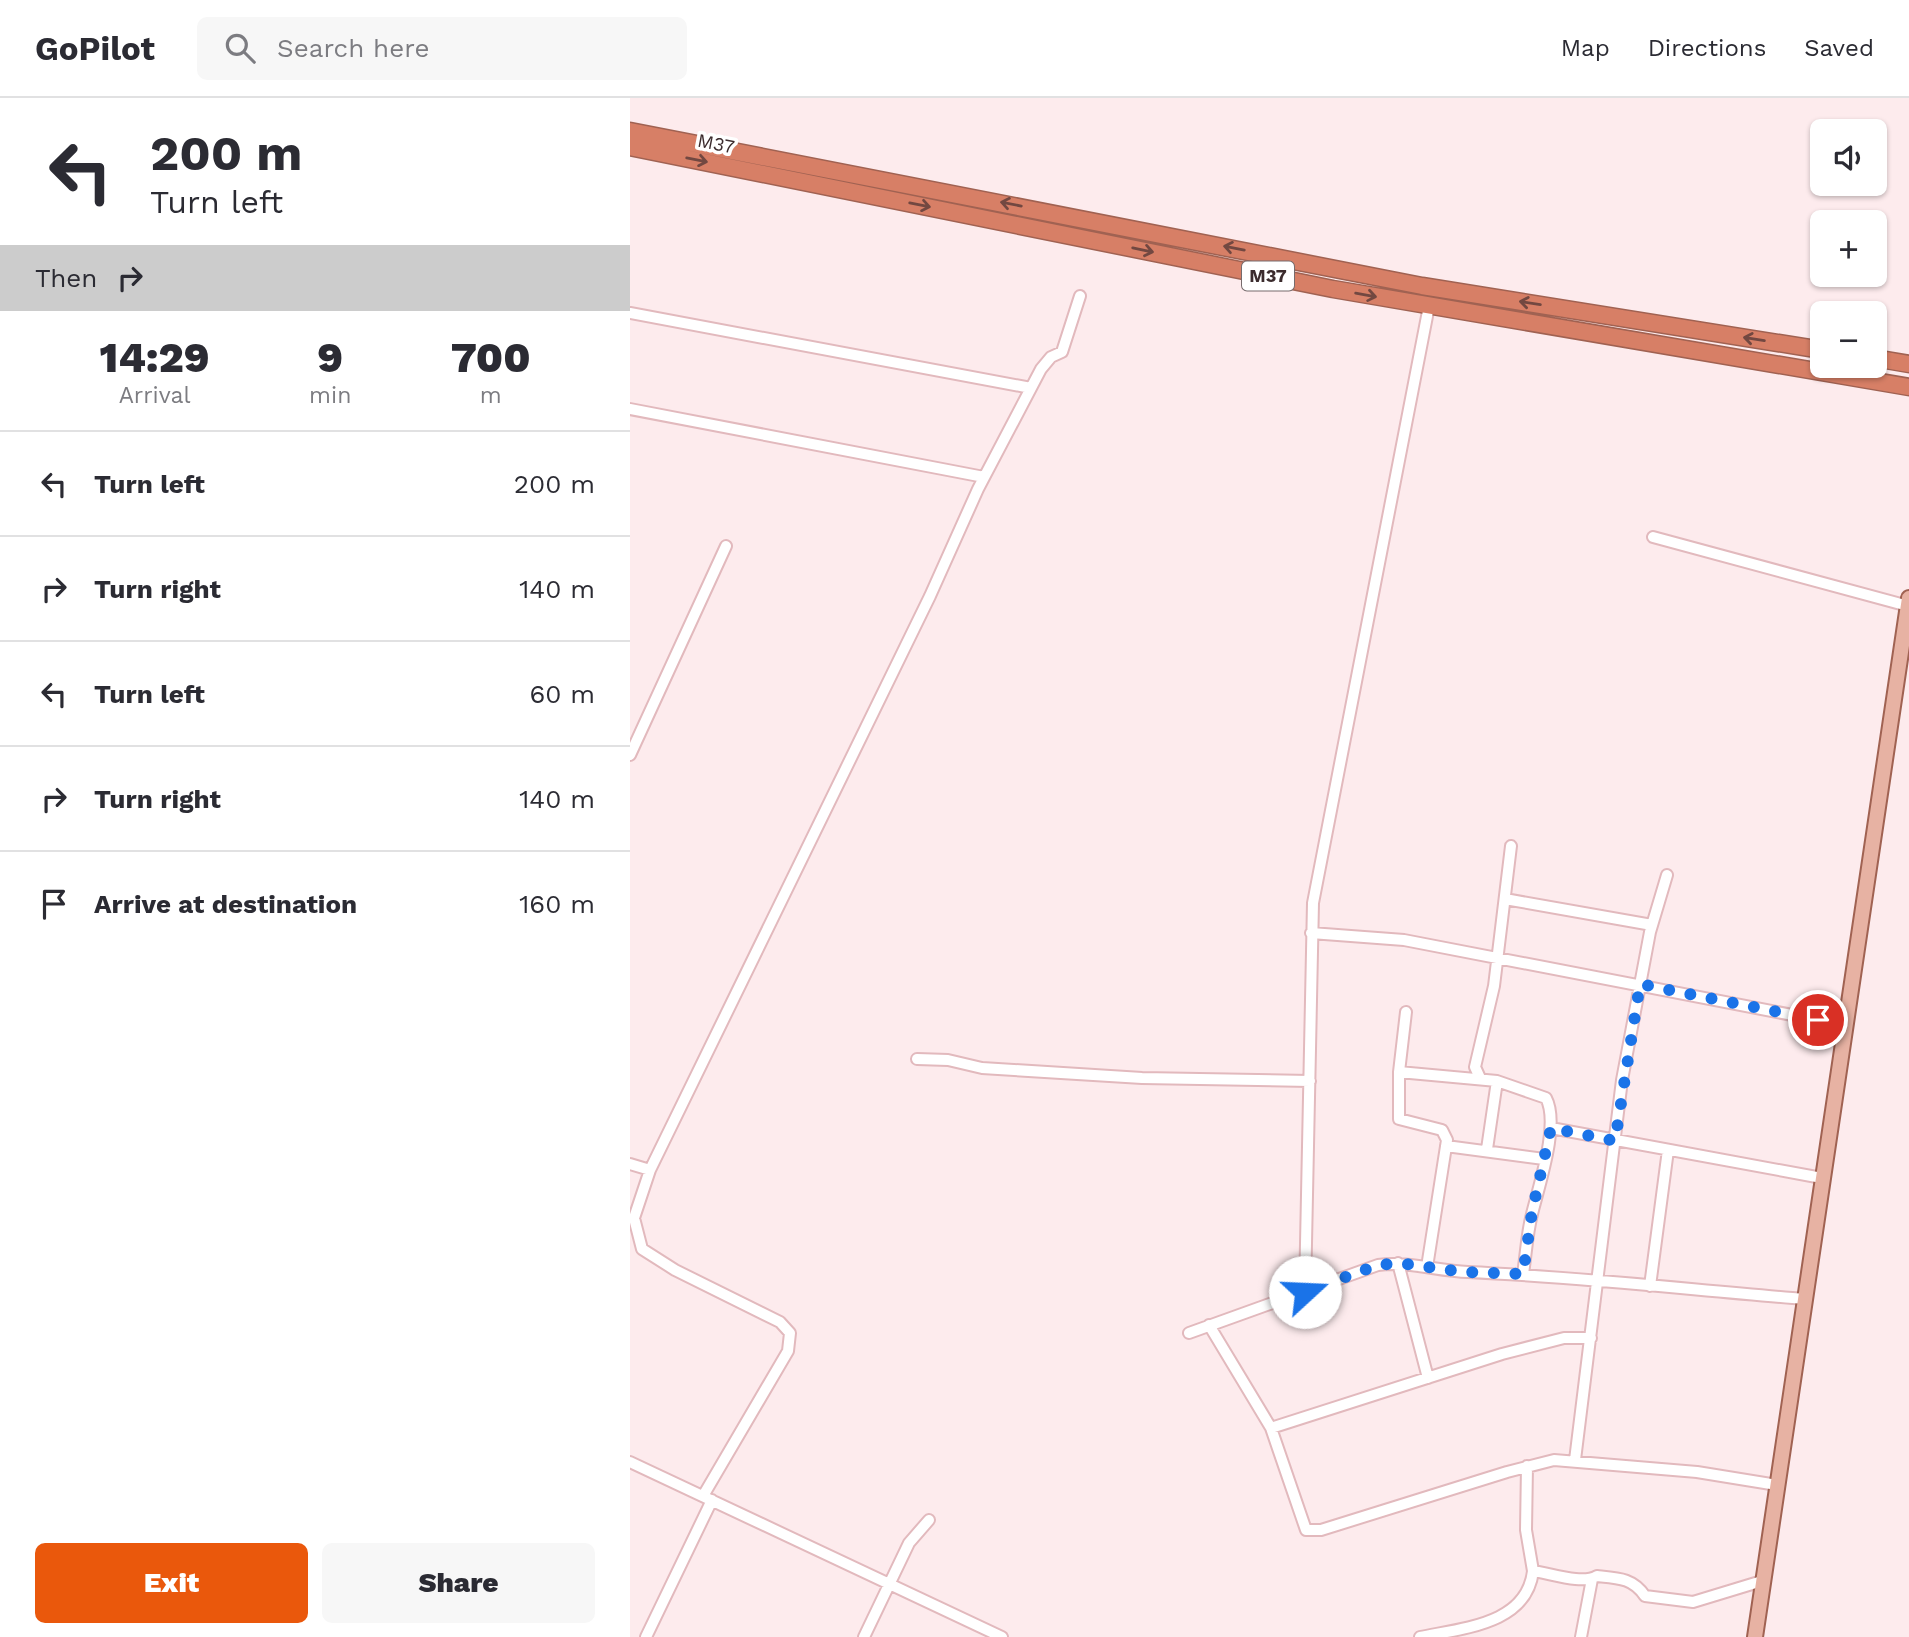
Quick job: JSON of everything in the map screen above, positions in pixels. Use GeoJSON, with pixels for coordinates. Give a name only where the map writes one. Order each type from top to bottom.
{"type":"FeatureCollection","features":[{"type":"Feature","properties":{"kind":"highway","name":"M37"},"geometry":{"type":"LineString","coordinates":[[630,131],[1422,286],[1810,348]]}},
{"type":"Feature","properties":{"kind":"highway","name":"M37"},"geometry":{"type":"LineString","coordinates":[[630,147],[1429,306],[1909,387]]}},
{"type":"Feature","properties":{"kind":"highway"},"geometry":{"type":"LineString","coordinates":[[1066,234],[1069,215]]}},
{"type":"Feature","properties":{"kind":"highway"},"geometry":{"type":"LineString","coordinates":[[1887,360],[1909,364]]}},
{"type":"Feature","properties":{"kind":"main road"},"geometry":{"type":"LineString","coordinates":[[1755,1637],[1908,602]]}},
{"type":"Feature","properties":{"kind":"street"},"geometry":{"type":"LineString","coordinates":[[646,1637],[708,1498],[788,1351],[790,1333],[780,1322],[675,1270],[642,1249],[634,1217],[650,1170],[930,596],[984,477],[1031,388],[1051,357],[1062,352],[1080,296]]}},
{"type":"Feature","properties":{"kind":"street"},"geometry":{"type":"LineString","coordinates":[[1305,1292],[1304,1229],[1313,903],[1429,306]]}},
{"type":"Feature","properties":{"kind":"street"},"geometry":{"type":"LineString","coordinates":[[630,313],[1031,388]]}},
{"type":"Feature","properties":{"kind":"street"},"geometry":{"type":"LineString","coordinates":[[630,409],[984,477]]}},
{"type":"Feature","properties":{"kind":"street"},"geometry":{"type":"LineString","coordinates":[[1653,537],[1908,602]]}},
{"type":"Feature","properties":{"kind":"street"},"geometry":{"type":"LineString","coordinates":[[630,755],[726,546]]}},
{"type":"Feature","properties":{"kind":"street"},"geometry":{"type":"LineString","coordinates":[[1480,1078],[1475,1067],[1497,960],[1511,846]]}},
{"type":"Feature","properties":{"kind":"street"},"geometry":{"type":"LineString","coordinates":[[1574,1461],[1615,1141],[1640,984],[1652,925],[1667,875]]}},
{"type":"Feature","properties":{"kind":"street"},"geometry":{"type":"LineString","coordinates":[[1505,899],[1652,925]]}},
{"type":"Feature","properties":{"kind":"street"},"geometry":{"type":"LineString","coordinates":[[1311,933],[1404,940],[1844,1025]]}},
{"type":"Feature","properties":{"kind":"street"},"geometry":{"type":"LineString","coordinates":[[1406,1012],[1399,1072],[1399,1119],[1442,1130],[1447,1140],[1427,1267]]}},
{"type":"Feature","properties":{"kind":"street"},"geometry":{"type":"LineString","coordinates":[[917,1059],[948,1060],[982,1068],[1142,1078],[1310,1081]]}},
{"type":"Feature","properties":{"kind":"street"},"geometry":{"type":"LineString","coordinates":[[1399,1072],[1497,1081],[1546,1098],[1552,1108],[1551,1128],[1523,1274]]}},
{"type":"Feature","properties":{"kind":"street"},"geometry":{"type":"LineString","coordinates":[[1487,1149],[1497,1081]]}},
{"type":"Feature","properties":{"kind":"street"},"geometry":{"type":"LineString","coordinates":[[1551,1128],[1822,1178]]}},
{"type":"Feature","properties":{"kind":"street"},"geometry":{"type":"LineString","coordinates":[[1446,1146],[1487,1149],[1544,1159]]}},
{"type":"Feature","properties":{"kind":"street"},"geometry":{"type":"LineString","coordinates":[[1650,1286],[1668,1150]]}},
{"type":"Feature","properties":{"kind":"street"},"geometry":{"type":"LineString","coordinates":[[630,1164],[650,1170]]}},
{"type":"Feature","properties":{"kind":"street"},"geometry":{"type":"LineString","coordinates":[[1398,1263],[1428,1378]]}},
{"type":"Feature","properties":{"kind":"street"},"geometry":{"type":"LineString","coordinates":[[1189,1333],[1378,1265],[1398,1263],[1464,1272],[1523,1274],[1805,1299]]}},
{"type":"Feature","properties":{"kind":"street"},"geometry":{"type":"LineString","coordinates":[[1209,1325],[1271,1428],[1306,1530],[1321,1530],[1527,1466],[1574,1461],[1697,1472],[1777,1485]]}},
{"type":"Feature","properties":{"kind":"street"},"geometry":{"type":"LineString","coordinates":[[1271,1428],[1564,1338],[1591,1338]]}},
{"type":"Feature","properties":{"kind":"street"},"geometry":{"type":"LineString","coordinates":[[630,1462],[1002,1637]]}},
{"type":"Feature","properties":{"kind":"street"},"geometry":{"type":"LineString","coordinates":[[1420,1637],[1476,1625],[1505,1614],[1522,1603],[1531,1588],[1533,1571],[1527,1538],[1527,1466]]}},
{"type":"Feature","properties":{"kind":"street"},"geometry":{"type":"LineString","coordinates":[[864,1637],[909,1543],[929,1520]]}},
{"type":"Feature","properties":{"kind":"street"},"geometry":{"type":"LineString","coordinates":[[1533,1571],[1592,1579],[1597,1576],[1625,1579],[1637,1584],[1645,1596],[1693,1602],[1762,1581]]}},
{"type":"Feature","properties":{"kind":"street"},"geometry":{"type":"LineString","coordinates":[[1581,1637],[1592,1579]]}},
{"type":"Feature","properties":{"kind":"route"},"geometry":{"type":"LineString","coordinates":[[1305,1292],[1378,1265],[1398,1263],[1464,1272],[1523,1274],[1532,1212],[1537,1202],[1551,1128],[1615,1141],[1622,1080],[1640,984],[1818,1020]]}}]}
